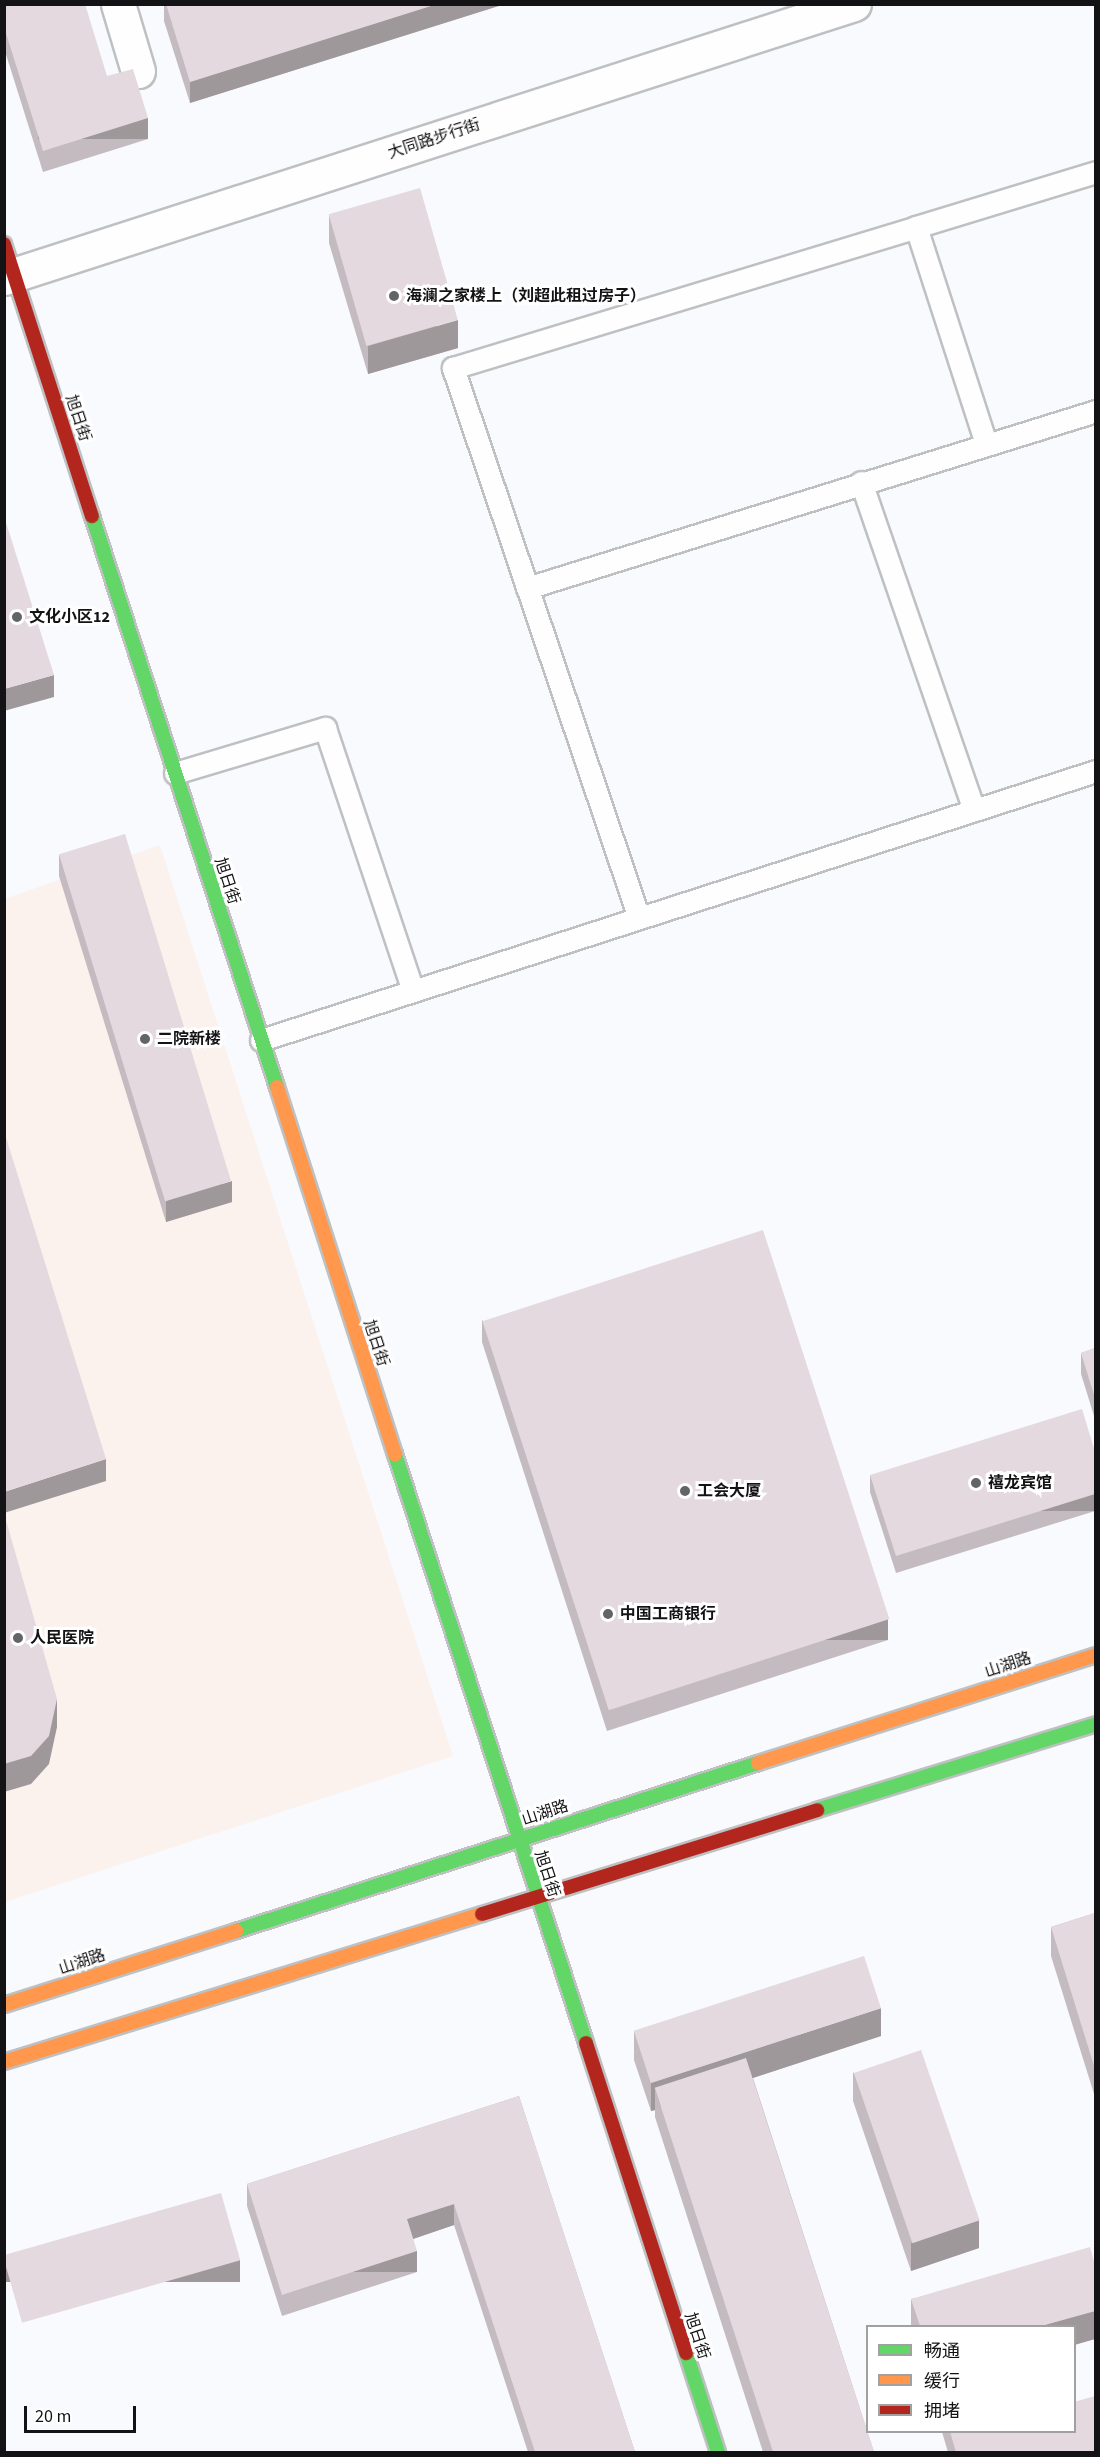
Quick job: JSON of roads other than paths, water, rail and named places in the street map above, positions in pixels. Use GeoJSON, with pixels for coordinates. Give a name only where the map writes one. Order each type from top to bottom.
{"type":"FeatureCollection","features":[{"type":"Feature","properties":{"kind":"main road","name":"旭日街"},"geometry":{"type":"LineString","coordinates":[[4,244],[9,276],[175,773],[718,2452]]}},
{"type":"Feature","properties":{"kind":"main road","name":"山湖路"},"geometry":{"type":"LineString","coordinates":[[4,2005],[1095,1655]]}},
{"type":"Feature","properties":{"kind":"main road"},"geometry":{"type":"LineString","coordinates":[[4,2062],[1095,1724]]}},
{"type":"Feature","properties":{"kind":"street"},"geometry":{"type":"LineString","coordinates":[[118,4],[138,71]]}},
{"type":"Feature","properties":{"kind":"street","name":"大同路步行街"},"geometry":{"type":"LineString","coordinates":[[9,276],[854,4]]}},
{"type":"Feature","properties":{"kind":"lane"},"geometry":{"type":"LineString","coordinates":[[639,918],[453,368],[1095,171]]}},
{"type":"Feature","properties":{"kind":"lane"},"geometry":{"type":"LineString","coordinates":[[916,227],[986,444]]}},
{"type":"Feature","properties":{"kind":"lane"},"geometry":{"type":"LineString","coordinates":[[527,588],[861,482],[1095,411]]}},
{"type":"Feature","properties":{"kind":"lane"},"geometry":{"type":"LineString","coordinates":[[861,482],[974,810]]}},
{"type":"Feature","properties":{"kind":"lane"},"geometry":{"type":"LineString","coordinates":[[175,773],[325,728],[413,991]]}},
{"type":"Feature","properties":{"kind":"lane"},"geometry":{"type":"LineString","coordinates":[[261,1040],[1095,771]]}},
{"type":"Feature","properties":{"kind":"place","name":"海澜之家楼上（刘超此租过房子）"},"geometry":{"type":"Point","coordinates":[394,296]}},
{"type":"Feature","properties":{"kind":"place","name":"文化小区12"},"geometry":{"type":"Point","coordinates":[17,617]}},
{"type":"Feature","properties":{"kind":"place","name":"二院新楼"},"geometry":{"type":"Point","coordinates":[145,1039]}},
{"type":"Feature","properties":{"kind":"place","name":"禧龙宾馆"},"geometry":{"type":"Point","coordinates":[976,1483]}},
{"type":"Feature","properties":{"kind":"place","name":"工会大厦"},"geometry":{"type":"Point","coordinates":[685,1491]}},
{"type":"Feature","properties":{"kind":"place","name":"中国工商银行"},"geometry":{"type":"Point","coordinates":[608,1614]}},
{"type":"Feature","properties":{"kind":"place","name":"人民医院"},"geometry":{"type":"Point","coordinates":[18,1638]}}]}
